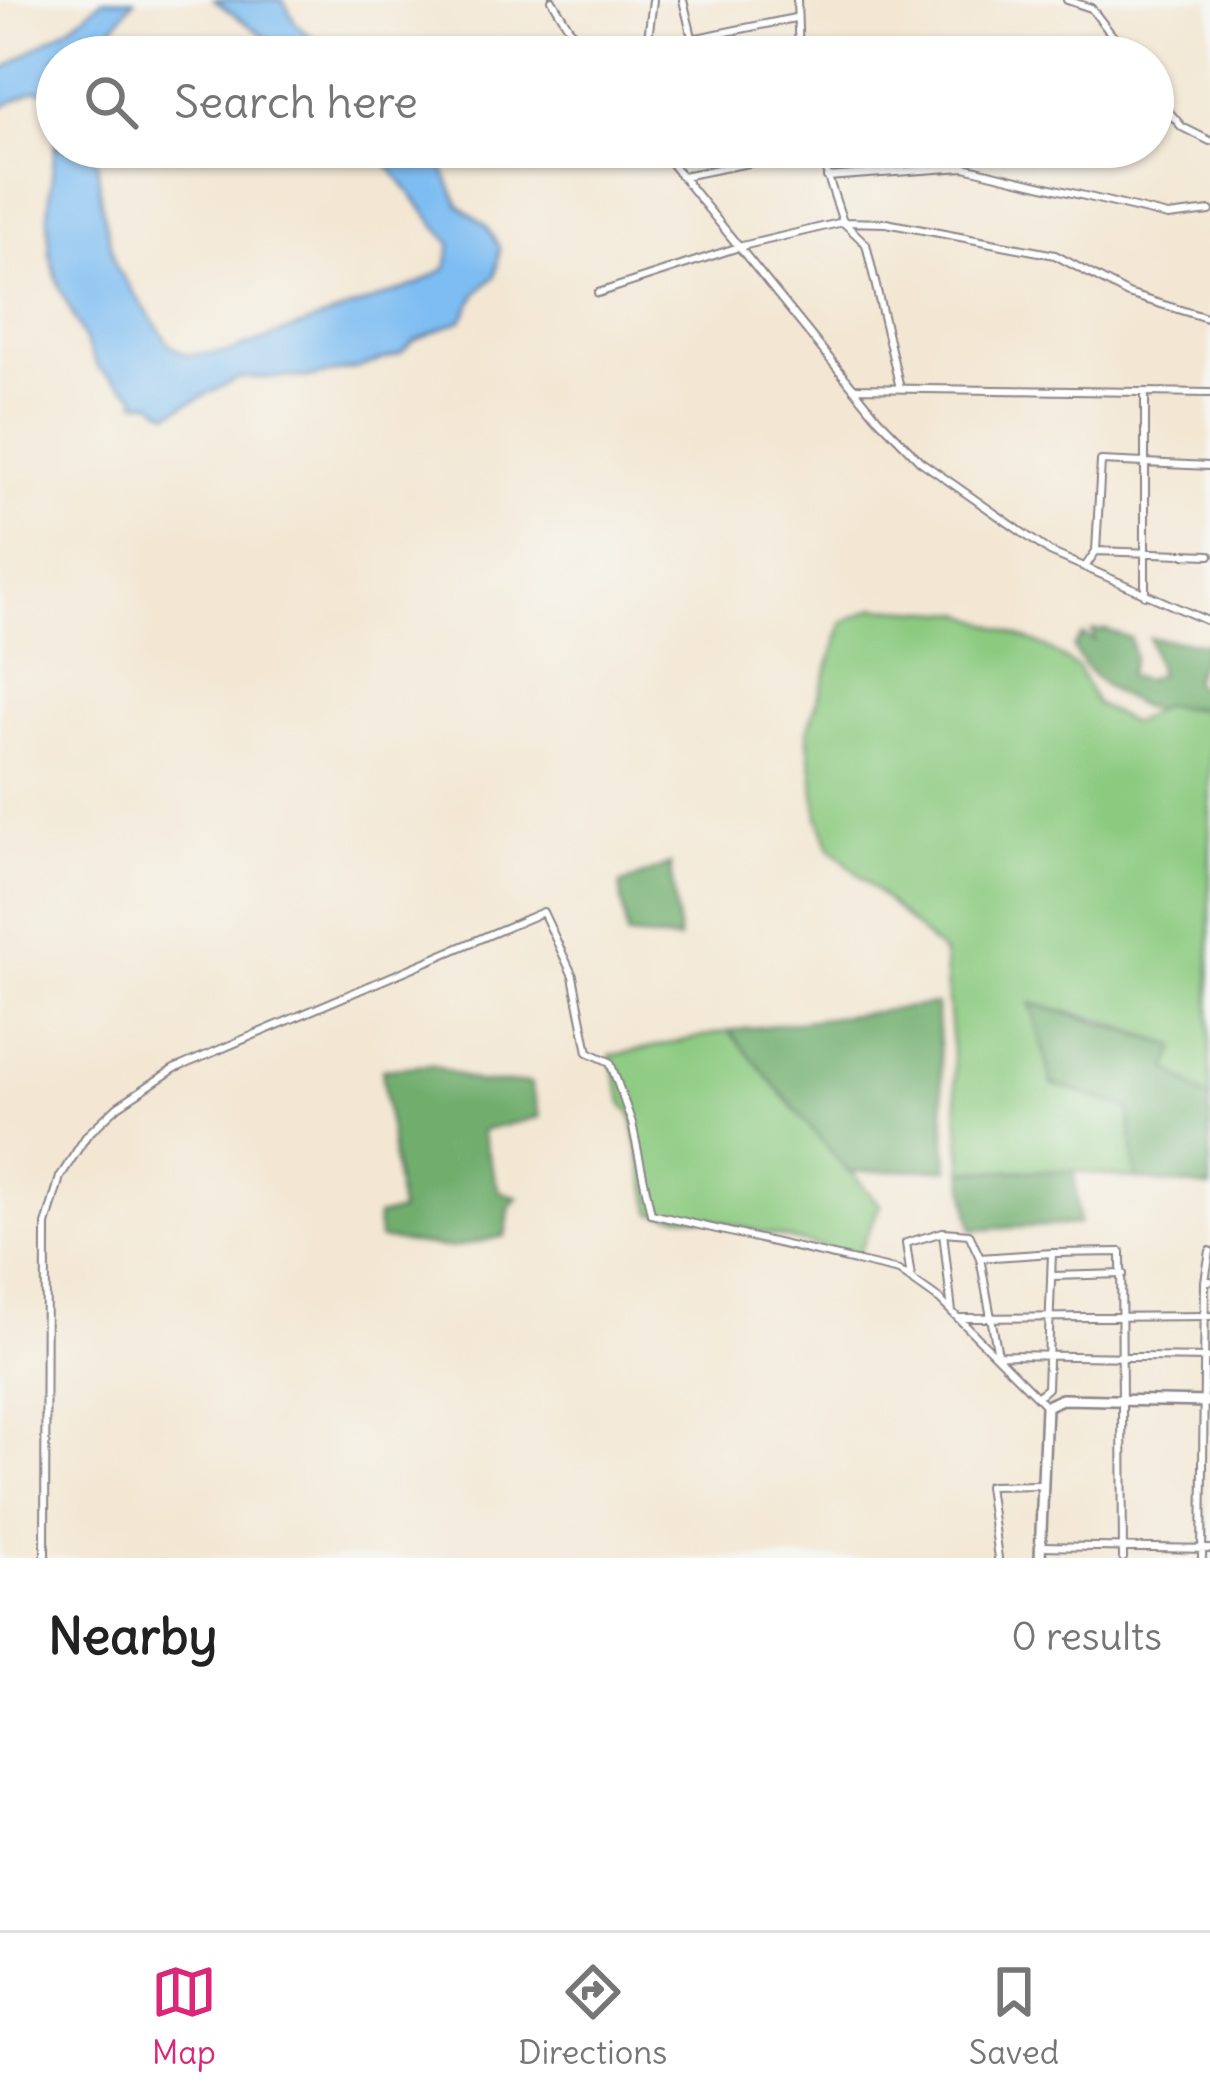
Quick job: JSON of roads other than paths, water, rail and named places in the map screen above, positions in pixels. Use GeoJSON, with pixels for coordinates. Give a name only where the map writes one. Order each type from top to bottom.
{"type":"FeatureCollection","features":[{"type":"Feature","properties":{"kind":"street"},"geometry":{"type":"LineString","coordinates":[[648,36],[653,0]]}},
{"type":"Feature","properties":{"kind":"street"},"geometry":{"type":"LineString","coordinates":[[683,0],[692,36]]}},
{"type":"Feature","properties":{"kind":"street"},"geometry":{"type":"LineString","coordinates":[[797,0],[797,36]]}},
{"type":"Feature","properties":{"kind":"street"},"geometry":{"type":"LineString","coordinates":[[1067,0],[1091,8],[1113,36]]}},
{"type":"Feature","properties":{"kind":"street"},"geometry":{"type":"LineString","coordinates":[[555,2],[575,36]]}},
{"type":"Feature","properties":{"kind":"street"},"geometry":{"type":"LineString","coordinates":[[697,36],[795,18]]}},
{"type":"Feature","properties":{"kind":"street"},"geometry":{"type":"LineString","coordinates":[[1174,118],[1210,141]]}},
{"type":"Feature","properties":{"kind":"street"},"geometry":{"type":"LineString","coordinates":[[676,168],[855,388],[938,476],[1040,546],[1210,622]]}},
{"type":"Feature","properties":{"kind":"street"},"geometry":{"type":"LineString","coordinates":[[683,176],[722,168]]}},
{"type":"Feature","properties":{"kind":"street"},"geometry":{"type":"LineString","coordinates":[[825,168],[842,222],[865,240],[900,388]]}},
{"type":"Feature","properties":{"kind":"street"},"geometry":{"type":"LineString","coordinates":[[827,177],[950,168]]}},
{"type":"Feature","properties":{"kind":"street"},"geometry":{"type":"LineString","coordinates":[[968,168],[1168,216],[1210,211]]}},
{"type":"Feature","properties":{"kind":"street"},"geometry":{"type":"LineString","coordinates":[[598,293],[742,246],[842,222],[904,224],[1055,255],[1128,294],[1210,319]]}},
{"type":"Feature","properties":{"kind":"street"},"geometry":{"type":"LineString","coordinates":[[855,388],[1210,393]]}},
{"type":"Feature","properties":{"kind":"street"},"geometry":{"type":"LineString","coordinates":[[1145,392],[1145,595]]}},
{"type":"Feature","properties":{"kind":"street"},"geometry":{"type":"LineString","coordinates":[[1085,567],[1096,551],[1101,461],[1210,466]]}},
{"type":"Feature","properties":{"kind":"street"},"geometry":{"type":"LineString","coordinates":[[1096,551],[1210,555]]}},
{"type":"Feature","properties":{"kind":"street"},"geometry":{"type":"LineString","coordinates":[[45,1558],[44,1235],[58,1181],[82,1141],[118,1106],[174,1070],[543,912],[573,976],[588,1052],[610,1062],[629,1114],[651,1214],[868,1262],[911,1278],[1042,1401],[1207,1402]]}},
{"type":"Feature","properties":{"kind":"street"},"geometry":{"type":"LineString","coordinates":[[943,1232],[955,1315]]}},
{"type":"Feature","properties":{"kind":"street"},"geometry":{"type":"LineString","coordinates":[[911,1278],[906,1243],[943,1232],[969,1234],[980,1258],[998,1355]]}},
{"type":"Feature","properties":{"kind":"street"},"geometry":{"type":"LineString","coordinates":[[980,1258],[1119,1251],[1125,1316],[1123,1558]]}},
{"type":"Feature","properties":{"kind":"street"},"geometry":{"type":"LineString","coordinates":[[1052,1253],[1047,1388],[1042,1401],[1040,1552],[1123,1548],[1204,1552],[1210,1251]]}},
{"type":"Feature","properties":{"kind":"street"},"geometry":{"type":"LineString","coordinates":[[1052,1276],[1124,1274]]}},
{"type":"Feature","properties":{"kind":"street"},"geometry":{"type":"LineString","coordinates":[[955,1315],[1208,1316]]}},
{"type":"Feature","properties":{"kind":"street"},"geometry":{"type":"LineString","coordinates":[[998,1355],[1207,1358]]}},
{"type":"Feature","properties":{"kind":"street"},"geometry":{"type":"LineString","coordinates":[[998,1558],[988,1486],[1040,1485]]}},
{"type":"Feature","properties":{"kind":"water"},"geometry":{"type":"Polygon","coordinates":[[[101,0],[134,0],[106,36],[55,36],[101,0]]]}},
{"type":"Feature","properties":{"kind":"water"},"geometry":{"type":"Polygon","coordinates":[[[214,0],[283,0],[296,24],[311,36],[264,36],[214,0]]]}},
{"type":"Feature","properties":{"kind":"water"},"geometry":{"type":"Polygon","coordinates":[[[36,48],[36,90],[0,108],[0,72],[36,48]]]}},
{"type":"Feature","properties":{"kind":"water"},"geometry":{"type":"Polygon","coordinates":[[[53,168],[98,168],[116,267],[170,345],[186,355],[229,352],[418,284],[446,268],[451,244],[390,168],[443,168],[459,205],[485,225],[500,248],[495,276],[477,293],[462,320],[415,340],[400,354],[311,377],[239,378],[169,413],[151,402],[136,402],[137,396],[98,368],[59,286],[50,254],[53,168]]]}}]}
